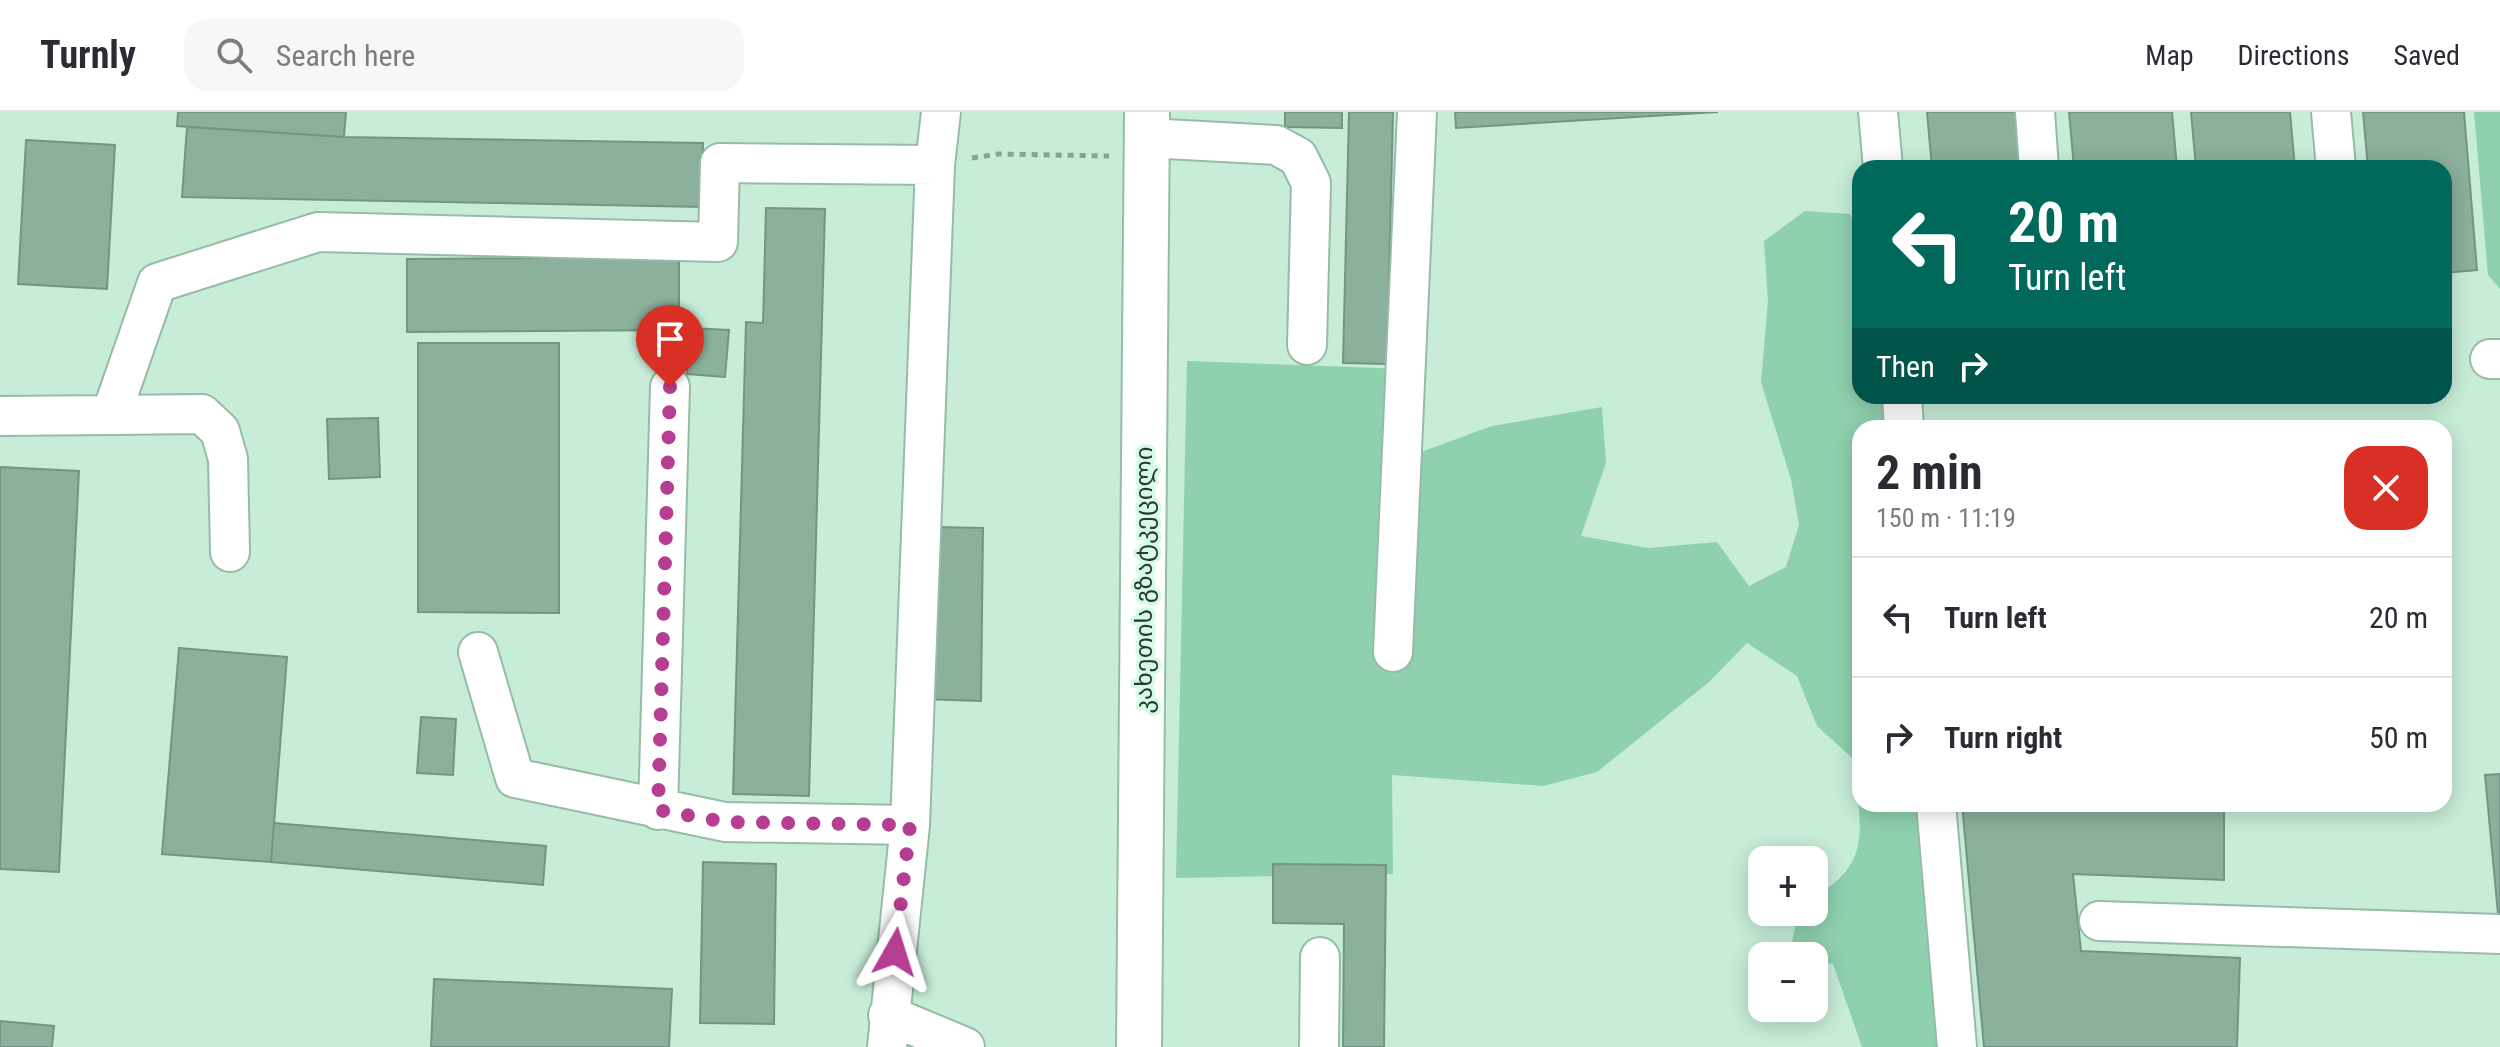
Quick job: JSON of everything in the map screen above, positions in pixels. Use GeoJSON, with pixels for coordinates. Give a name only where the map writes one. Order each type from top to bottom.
{"type":"FeatureCollection","features":[{"type":"Feature","properties":{"kind":"highway","name":"კახეთის გზატკეცილი"},"geometry":{"type":"LineString","coordinates":[[1139,1047],[1147,135]]}},
{"type":"Feature","properties":{"kind":"street"},"geometry":{"type":"LineString","coordinates":[[941,112],[935,165],[910,825],[888,1031],[965,1047]]}},
{"type":"Feature","properties":{"kind":"street"},"geometry":{"type":"LineString","coordinates":[[1393,652],[1417,112]]}},
{"type":"Feature","properties":{"kind":"street"},"geometry":{"type":"LineString","coordinates":[[1878,112],[1882,160]]}},
{"type":"Feature","properties":{"kind":"street"},"geometry":{"type":"LineString","coordinates":[[2035,112],[2038,160]]}},
{"type":"Feature","properties":{"kind":"street"},"geometry":{"type":"LineString","coordinates":[[2331,112],[2335,160]]}},
{"type":"Feature","properties":{"kind":"street"},"geometry":{"type":"LineString","coordinates":[[1147,135],[1276,145],[1298,157],[1311,183],[1307,345]]}},
{"type":"Feature","properties":{"kind":"street"},"geometry":{"type":"LineString","coordinates":[[111,415],[157,283],[318,232],[718,242],[720,163],[935,165]]}},
{"type":"Feature","properties":{"kind":"street"},"geometry":{"type":"LineString","coordinates":[[658,810],[670,387]]}},
{"type":"Feature","properties":{"kind":"street"},"geometry":{"type":"LineString","coordinates":[[0,416],[202,414],[220,431],[228,459],[230,552]]}},
{"type":"Feature","properties":{"kind":"street"},"geometry":{"type":"LineString","coordinates":[[478,652],[515,778],[725,822],[910,825]]}},
{"type":"Feature","properties":{"kind":"street"},"geometry":{"type":"LineString","coordinates":[[1937,812],[1957,1047]]}},
{"type":"Feature","properties":{"kind":"street"},"geometry":{"type":"LineString","coordinates":[[2099,921],[2500,934]]}},
{"type":"Feature","properties":{"kind":"street"},"geometry":{"type":"LineString","coordinates":[[1319,1047],[1320,957]]}},
{"type":"Feature","properties":{"kind":"path"},"geometry":{"type":"LineString","coordinates":[[935,165],[1147,135]]}},
{"type":"Feature","properties":{"kind":"green space"},"geometry":{"type":"Polygon","coordinates":[[[2474,112],[2500,112],[2500,289],[2488,275],[2474,112]]]}},
{"type":"Feature","properties":{"kind":"green space"},"geometry":{"type":"Polygon","coordinates":[[[1805,211],[1850,214],[1852,404],[1902,404],[1904,420],[1852,420],[1852,758],[1817,726],[1797,676],[1747,643],[1709,682],[1597,772],[1543,786],[1392,775],[1393,874],[1176,878],[1187,361],[1405,369],[1402,459],[1492,426],[1602,407],[1606,463],[1581,536],[1648,548],[1717,542],[1749,586],[1786,567],[1799,525],[1791,479],[1761,382],[1768,301],[1764,241],[1805,211]]]}},
{"type":"Feature","properties":{"kind":"green space"},"geometry":{"type":"Polygon","coordinates":[[[1859,812],[1937,812],[1957,1047],[1862,1047],[1833,964],[1828,963],[1828,942],[1792,942],[1795,926],[1828,926],[1828,887],[1848,869],[1856,854],[1859,812]]]}},
{"type":"Feature","properties":{"kind":"building"},"geometry":{"type":"Polygon","coordinates":[[[178,112],[346,112],[344,137],[177,126],[178,112]]]}},
{"type":"Feature","properties":{"kind":"building"},"geometry":{"type":"Polygon","coordinates":[[[1285,112],[1342,112],[1342,128],[1285,127],[1285,112]]]}},
{"type":"Feature","properties":{"kind":"building"},"geometry":{"type":"Polygon","coordinates":[[[1349,112],[1393,112],[1387,364],[1343,363],[1349,112]]]}},
{"type":"Feature","properties":{"kind":"building"},"geometry":{"type":"Polygon","coordinates":[[[1455,112],[1718,112],[1456,128],[1455,112]]]}},
{"type":"Feature","properties":{"kind":"building"},"geometry":{"type":"Polygon","coordinates":[[[1927,112],[2026,112],[2030,160],[1931,160],[1927,112]]]}},
{"type":"Feature","properties":{"kind":"building"},"geometry":{"type":"Polygon","coordinates":[[[2069,112],[2172,112],[2176,160],[2073,160],[2069,112]]]}},
{"type":"Feature","properties":{"kind":"building"},"geometry":{"type":"Polygon","coordinates":[[[2191,112],[2290,112],[2294,160],[2195,160],[2191,112]]]}},
{"type":"Feature","properties":{"kind":"building"},"geometry":{"type":"Polygon","coordinates":[[[2363,112],[2464,112],[2477,270],[2452,272],[2452,160],[2367,160],[2363,112]]]}},
{"type":"Feature","properties":{"kind":"building"},"geometry":{"type":"Polygon","coordinates":[[[187,127],[344,137],[703,143],[702,207],[182,197],[187,127]]]}},
{"type":"Feature","properties":{"kind":"building"},"geometry":{"type":"Polygon","coordinates":[[[26,140],[115,145],[107,289],[18,284],[26,140]]]}},
{"type":"Feature","properties":{"kind":"building"},"geometry":{"type":"Polygon","coordinates":[[[766,208],[825,209],[809,796],[733,794],[746,322],[763,323],[766,208]]]}},
{"type":"Feature","properties":{"kind":"building"},"geometry":{"type":"Polygon","coordinates":[[[679,257],[679,330],[407,332],[407,259],[679,257]]]}},
{"type":"Feature","properties":{"kind":"building"},"geometry":{"type":"Polygon","coordinates":[[[690,328],[729,330],[725,377],[687,374],[690,328]]]}},
{"type":"Feature","properties":{"kind":"building"},"geometry":{"type":"Polygon","coordinates":[[[418,343],[559,343],[559,613],[418,612],[418,343]]]}},
{"type":"Feature","properties":{"kind":"building"},"geometry":{"type":"Polygon","coordinates":[[[378,418],[380,477],[329,479],[327,419],[378,418]]]}},
{"type":"Feature","properties":{"kind":"building"},"geometry":{"type":"Polygon","coordinates":[[[0,467],[79,471],[59,872],[0,869],[0,467]]]}},
{"type":"Feature","properties":{"kind":"building"},"geometry":{"type":"Polygon","coordinates":[[[937,527],[983,528],[981,701],[920,699],[937,527]]]}},
{"type":"Feature","properties":{"kind":"building"},"geometry":{"type":"Polygon","coordinates":[[[179,648],[287,657],[271,862],[162,854],[179,648]]]}},
{"type":"Feature","properties":{"kind":"building"},"geometry":{"type":"Polygon","coordinates":[[[421,717],[456,719],[453,775],[417,773],[421,717]]]}},
{"type":"Feature","properties":{"kind":"building"},"geometry":{"type":"Polygon","coordinates":[[[2500,774],[2500,914],[2498,914],[2485,775],[2500,774]]]}},
{"type":"Feature","properties":{"kind":"building"},"geometry":{"type":"Polygon","coordinates":[[[1963,812],[2224,812],[2224,880],[2073,874],[2081,951],[2240,958],[2237,1047],[1984,1047],[1963,812]]]}},
{"type":"Feature","properties":{"kind":"building"},"geometry":{"type":"Polygon","coordinates":[[[274,823],[546,846],[543,885],[271,862],[274,823]]]}},
{"type":"Feature","properties":{"kind":"building"},"geometry":{"type":"Polygon","coordinates":[[[703,862],[776,864],[774,1024],[700,1023],[703,862]]]}},
{"type":"Feature","properties":{"kind":"building"},"geometry":{"type":"Polygon","coordinates":[[[1273,864],[1386,865],[1384,1047],[1343,1047],[1344,924],[1273,923],[1273,864]]]}},
{"type":"Feature","properties":{"kind":"building"},"geometry":{"type":"Polygon","coordinates":[[[434,979],[672,989],[669,1047],[431,1047],[434,979]]]}},
{"type":"Feature","properties":{"kind":"building"},"geometry":{"type":"Polygon","coordinates":[[[0,1021],[54,1026],[52,1047],[0,1047],[0,1021]]]}},
{"type":"Feature","properties":{"kind":"route"},"geometry":{"type":"LineString","coordinates":[[670,387],[658,810],[725,822],[910,825],[895,952]]}}]}
